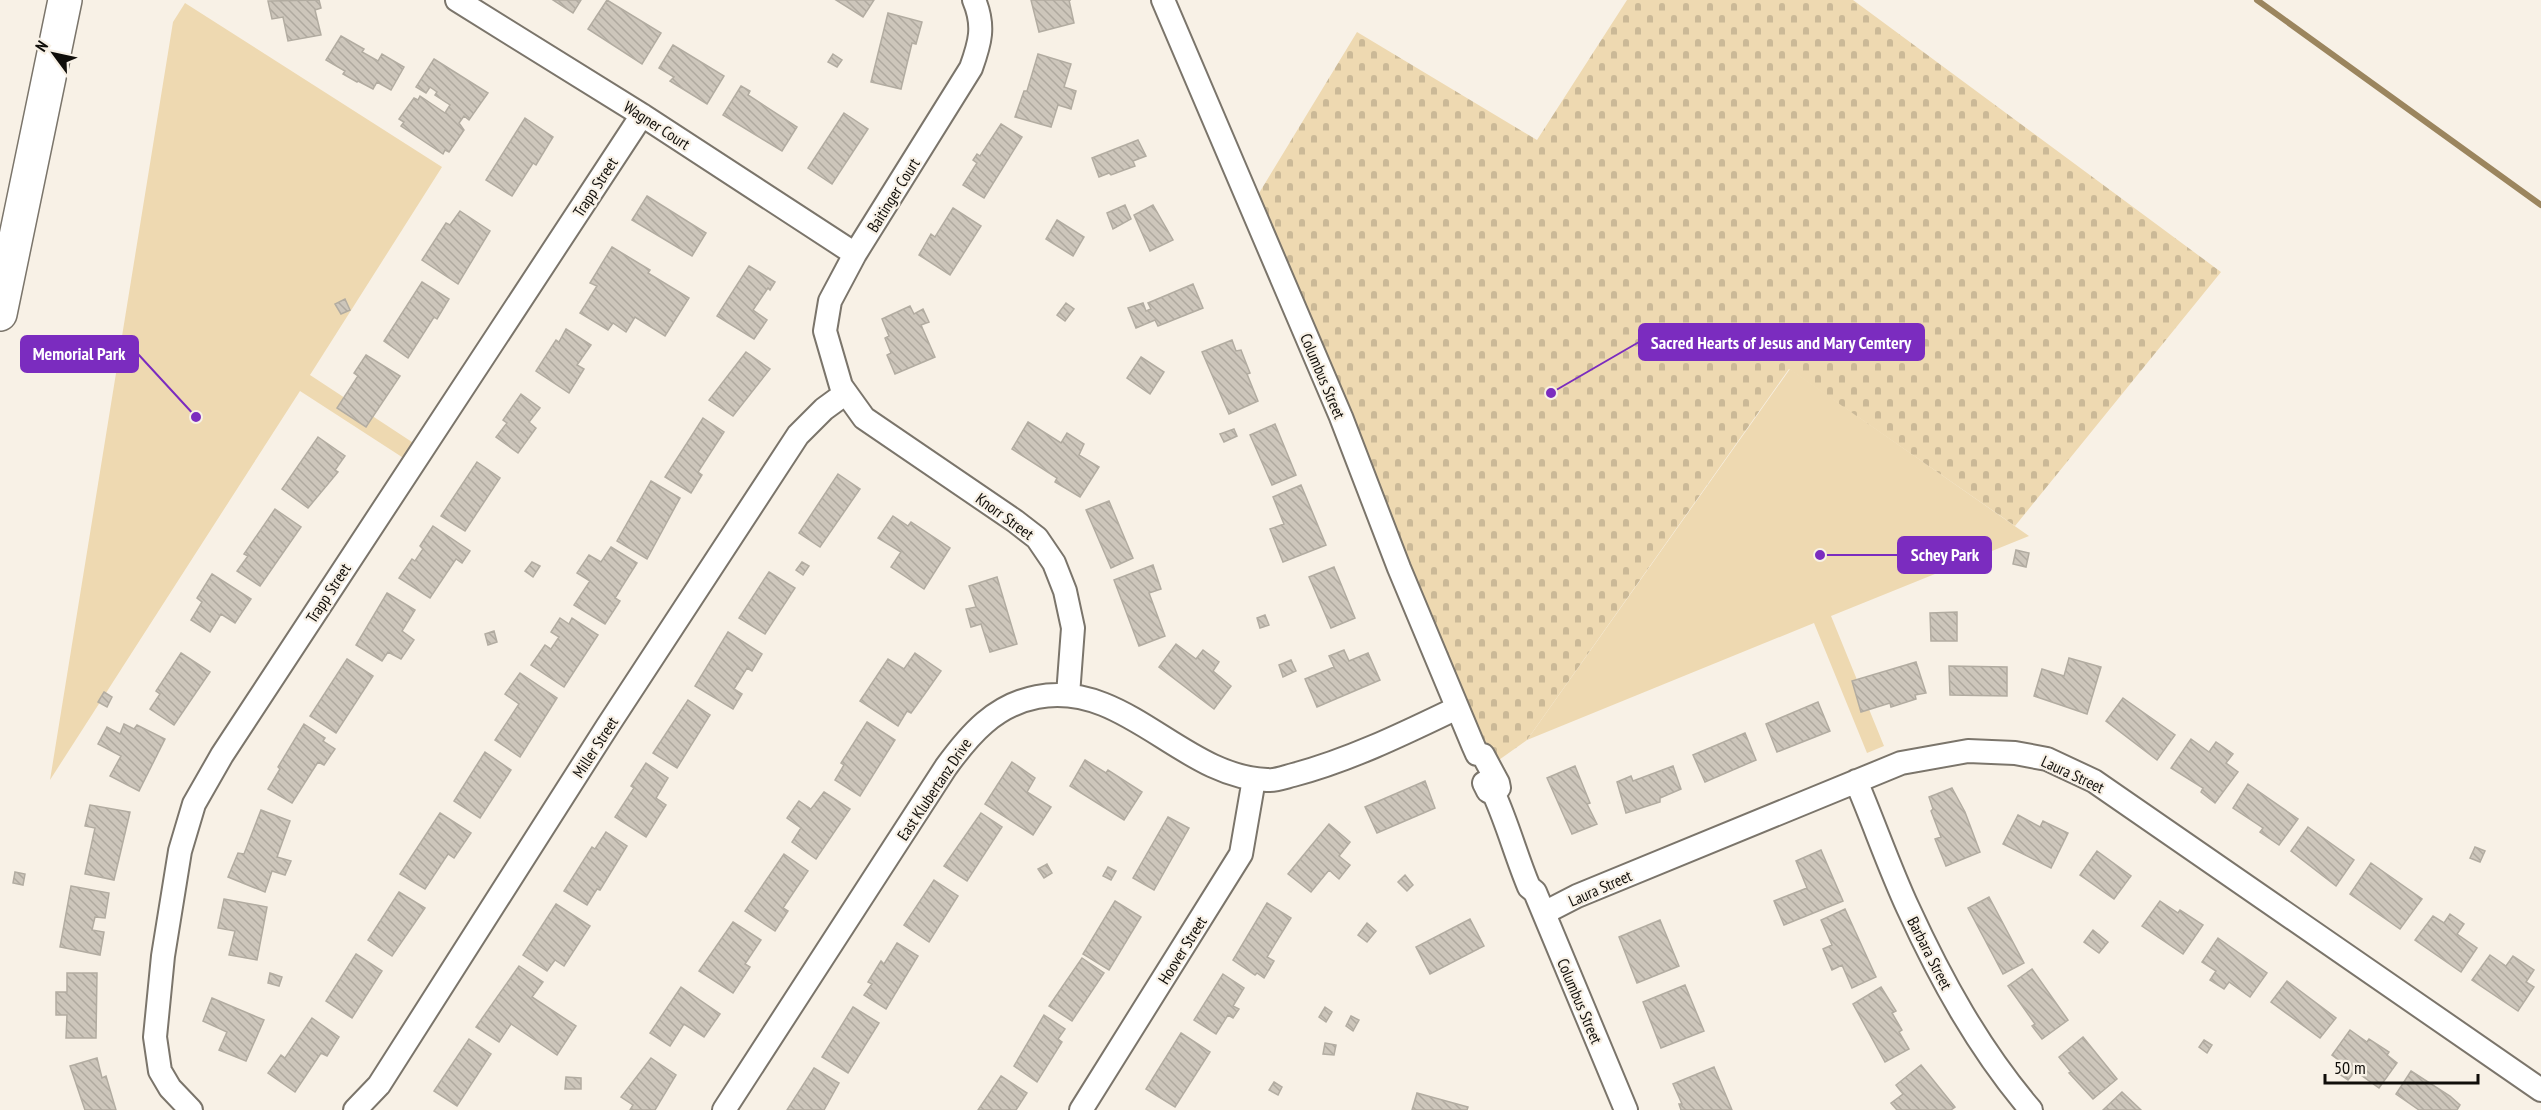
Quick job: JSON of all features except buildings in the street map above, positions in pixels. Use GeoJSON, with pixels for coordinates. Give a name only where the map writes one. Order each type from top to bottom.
{"type":"FeatureCollection","features":[{"type":"Feature","properties":{"kind":"highway"},"geometry":{"type":"LineString","coordinates":[[0,314],[65,0]]}},
{"type":"Feature","properties":{"kind":"street","name":"Wagner Court"},"geometry":{"type":"LineString","coordinates":[[457,0],[642,115],[855,254]]}},
{"type":"Feature","properties":{"kind":"street","name":"Baitinger Court"},"geometry":{"type":"LineString","coordinates":[[846,393],[841,386],[825,331],[830,301],[855,254],[971,68],[981,39],[979,12],[974,0]]}},
{"type":"Feature","properties":{"kind":"street","name":"Columbus Street"},"geometry":{"type":"LineString","coordinates":[[1163,0],[1341,417],[1399,568],[1477,754],[1483,755],[1498,783],[1499,788],[1494,794],[1511,834],[1511,842],[1529,887],[1535,892],[1626,1110]]}},
{"type":"Feature","properties":{"kind":"street","name":"Trapp Street"},"geometry":{"type":"LineString","coordinates":[[191,1110],[170,1088],[160,1071],[155,1036],[163,956],[178,862],[194,804],[222,755],[642,115]]}},
{"type":"Feature","properties":{"kind":"street","name":"Knorr Street"},"geometry":{"type":"LineString","coordinates":[[846,393],[864,418],[1037,538],[1054,563],[1065,591],[1073,628],[1068,694]]}},
{"type":"Feature","properties":{"kind":"street","name":"Miller Street"},"geometry":{"type":"LineString","coordinates":[[355,1110],[380,1085],[784,454],[798,435],[824,409],[846,393]]}},
{"type":"Feature","properties":{"kind":"street","name":"East Klubertanz Drive"},"geometry":{"type":"LineString","coordinates":[[724,1110],[963,744],[998,711],[1026,699],[1053,694],[1078,695],[1131,718],[1223,772],[1269,781],[1312,770],[1402,734],[1458,708]]}},
{"type":"Feature","properties":{"kind":"street","name":"Laura Street"},"geometry":{"type":"LineString","coordinates":[[1544,913],[1577,896],[1901,763],[1968,751],[2015,753],[2047,759],[2094,781],[2541,1090]]}},
{"type":"Feature","properties":{"kind":"street","name":"Hoover Street"},"geometry":{"type":"LineString","coordinates":[[1081,1110],[1241,854],[1254,779]]}},
{"type":"Feature","properties":{"kind":"street","name":"Barbara Street"},"geometry":{"type":"LineString","coordinates":[[1856,781],[1907,906],[1945,983],[1995,1064],[2031,1110]]}},
{"type":"Feature","properties":{"kind":"green space"},"geometry":{"type":"Polygon","coordinates":[[[1627,0],[1853,0],[2221,272],[2015,526],[1789,369],[1527,740],[1489,767],[1250,208],[1357,32],[1537,140],[1627,0]]]}},
{"type":"Feature","properties":{"kind":"green space"},"geometry":{"type":"Polygon","coordinates":[[[185,3],[442,167],[310,375],[415,444],[405,459],[300,391],[50,780],[173,22],[185,3]]]}},
{"type":"Feature","properties":{"kind":"green space"},"geometry":{"type":"Polygon","coordinates":[[[1790,369],[2029,536],[1831,616],[1884,746],[1867,753],[1814,623],[1527,740],[1790,369]]]}},
{"type":"Feature","properties":{"kind":"waterway"},"geometry":{"type":"LineString","coordinates":[[2257,0],[2541,205]]}},
{"type":"Feature","properties":{"kind":"place","name":"Sacred Hearts of Jesus and Mary Cemtery"},"geometry":{"type":"Point","coordinates":[1551,393]}},
{"type":"Feature","properties":{"kind":"place","name":"Memorial Park"},"geometry":{"type":"Point","coordinates":[196,417]}},
{"type":"Feature","properties":{"kind":"place","name":"Schey Park"},"geometry":{"type":"Point","coordinates":[1820,555]}}]}
